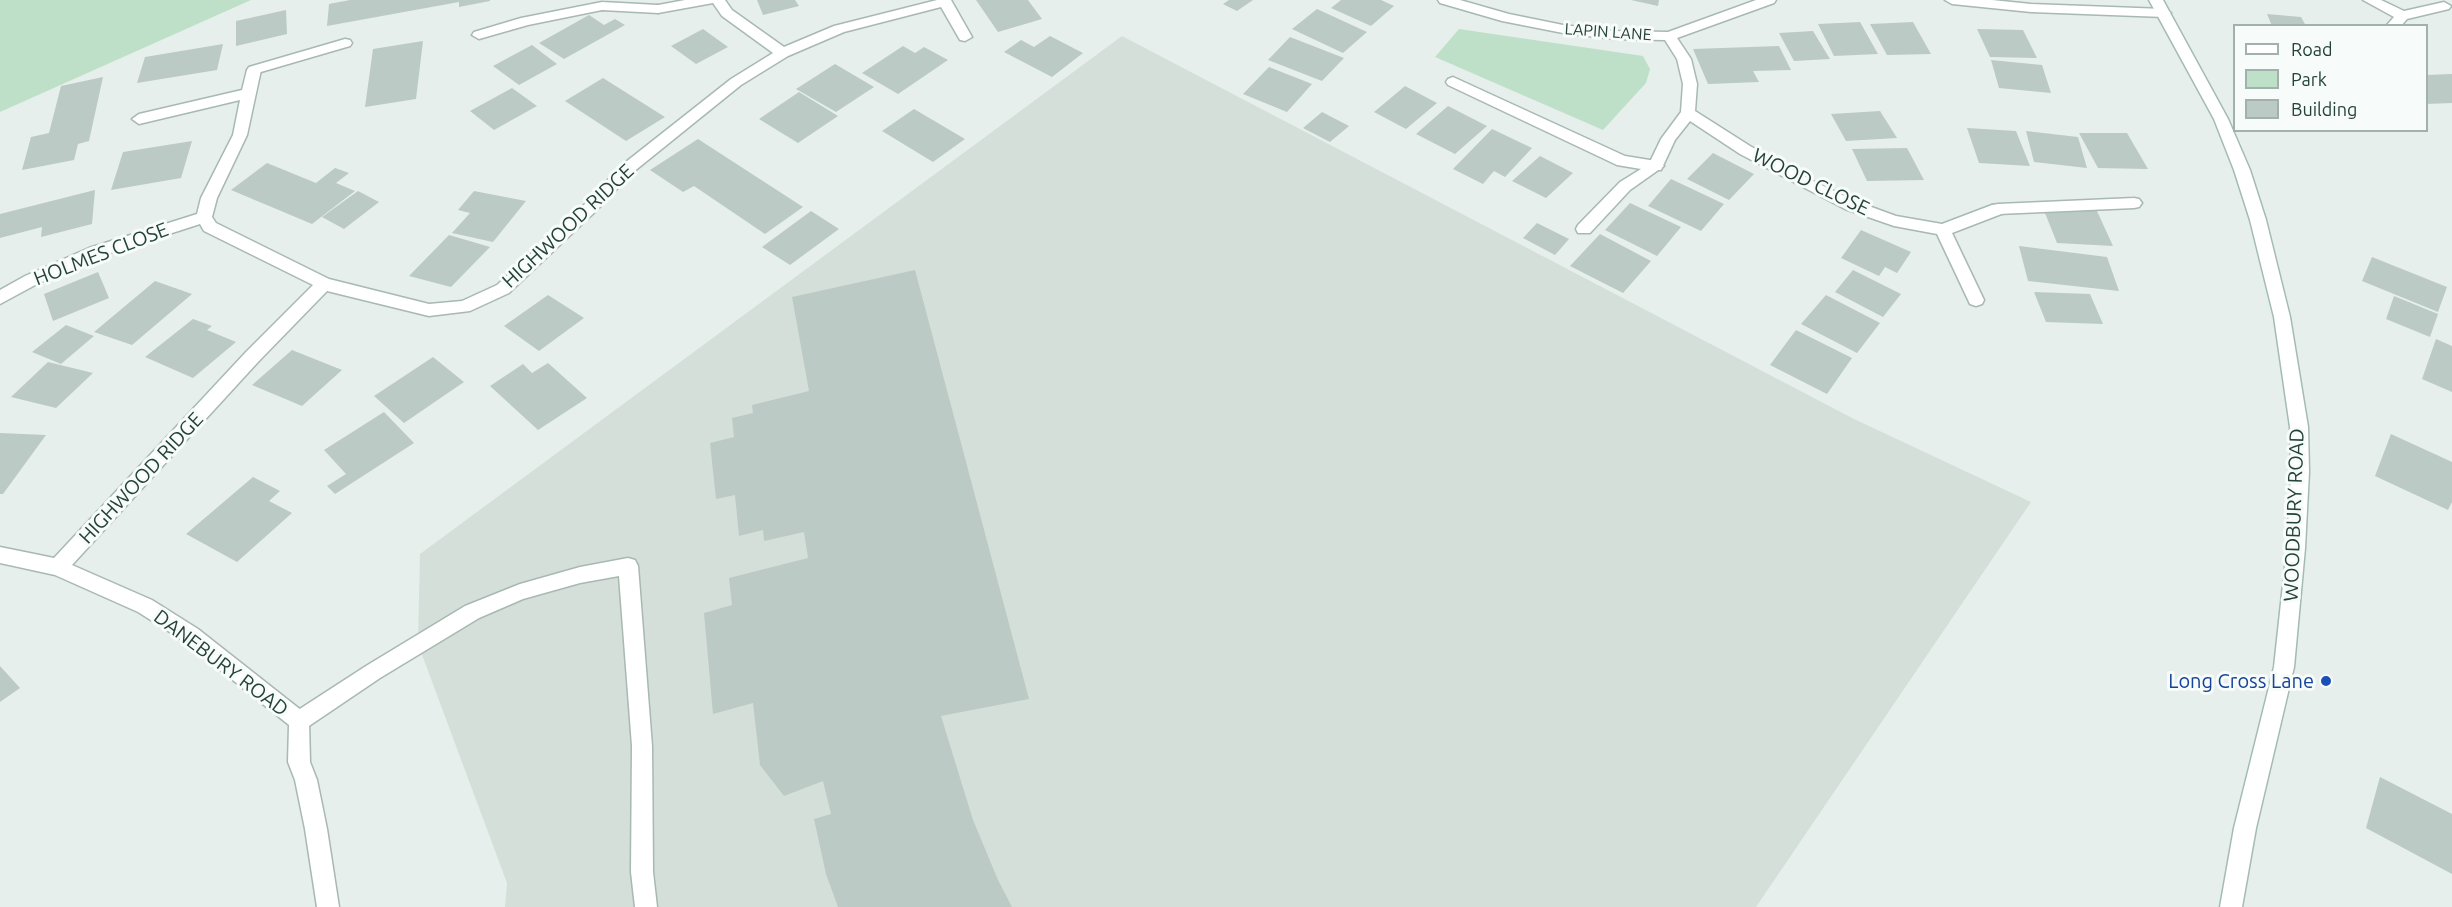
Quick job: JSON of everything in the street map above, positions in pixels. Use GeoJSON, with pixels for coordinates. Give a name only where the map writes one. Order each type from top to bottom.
{"type":"FeatureCollection","features":[{"type":"Feature","properties":{"kind":"street"},"geometry":{"type":"LineString","coordinates":[[479,35],[526,21],[602,6],[658,9],[708,0]]}},
{"type":"Feature","properties":{"kind":"street"},"geometry":{"type":"LineString","coordinates":[[718,0],[727,13],[783,53]]}},
{"type":"Feature","properties":{"kind":"street","name":"LAPIN LANE"},"geometry":{"type":"LineString","coordinates":[[1445,0],[1463,2],[1508,18],[1563,29],[1614,35],[1670,36],[1768,0]]}},
{"type":"Feature","properties":{"kind":"street"},"geometry":{"type":"LineString","coordinates":[[1952,0],[2031,8],[2160,6]]}},
{"type":"Feature","properties":{"kind":"street"},"geometry":{"type":"LineString","coordinates":[[2370,0],[2398,21],[2444,6]]}},
{"type":"Feature","properties":{"kind":"street","name":"HIGHWOOD RIDGE"},"geometry":{"type":"LineString","coordinates":[[204,217],[210,227],[324,284],[429,310],[464,307],[503,289],[591,207],[627,169],[675,128],[736,82],[783,53],[839,29],[945,1],[965,37]]}},
{"type":"Feature","properties":{"kind":"street","name":"WOODBURY ROAD"},"geometry":{"type":"LineString","coordinates":[[2160,6],[2221,119],[2258,220],[2282,316],[2299,427],[2300,472],[2296,548],[2284,668],[2246,828],[2231,907]]}},
{"type":"Feature","properties":{"kind":"street"},"geometry":{"type":"LineString","coordinates":[[1584,229],[1625,186],[1656,166],[1668,139],[1688,113],[1690,84],[1684,59],[1670,36]]}},
{"type":"Feature","properties":{"kind":"street"},"geometry":{"type":"LineString","coordinates":[[204,217],[209,198],[240,135],[254,70],[345,43]]}},
{"type":"Feature","properties":{"kind":"street"},"geometry":{"type":"LineString","coordinates":[[1453,82],[1622,161],[1656,166]]}},
{"type":"Feature","properties":{"kind":"street"},"geometry":{"type":"LineString","coordinates":[[139,119],[185,110],[249,93]]}},
{"type":"Feature","properties":{"kind":"street","name":"WOOD CLOSE"},"geometry":{"type":"LineString","coordinates":[[1688,113],[1745,150],[1850,205],[1894,221],[1942,230]]}},
{"type":"Feature","properties":{"kind":"street"},"geometry":{"type":"LineString","coordinates":[[1976,300],[1942,230],[1998,209],[2134,203]]}},
{"type":"Feature","properties":{"kind":"street","name":"HOLMES CLOSE"},"geometry":{"type":"LineString","coordinates":[[0,298],[31,280],[95,252],[204,217]]}},
{"type":"Feature","properties":{"kind":"street","name":"HIGHWOOD RIDGE"},"geometry":{"type":"LineString","coordinates":[[58,567],[252,357],[324,284]]}},
{"type":"Feature","properties":{"kind":"street","name":"DANEBURY ROAD"},"geometry":{"type":"LineString","coordinates":[[0,555],[58,567],[127,598],[172,624],[229,664],[299,721],[299,762],[306,780],[316,829],[328,907]]}},
{"type":"Feature","properties":{"kind":"street"},"geometry":{"type":"LineString","coordinates":[[299,721],[373,672],[472,612],[520,592],[580,575],[628,566],[642,746],[642,872],[646,907]]}},
{"type":"Feature","properties":{"kind":"shaded area"},"geometry":{"type":"Polygon","coordinates":[[[1122,36],[1854,419],[2031,502],[1756,907],[505,907],[507,883],[418,644],[420,554],[1122,36]]]}},
{"type":"Feature","properties":{"kind":"green space"},"geometry":{"type":"Polygon","coordinates":[[[0,0],[251,0],[0,112],[0,0]]]}},
{"type":"Feature","properties":{"kind":"green space"},"geometry":{"type":"Polygon","coordinates":[[[1459,29],[1643,56],[1650,69],[1646,83],[1603,130],[1435,57],[1459,29]]]}},
{"type":"Feature","properties":{"kind":"building"},"geometry":{"type":"Polygon","coordinates":[[[350,0],[490,1],[459,7],[459,2],[327,26],[329,4],[350,0]]]}},
{"type":"Feature","properties":{"kind":"building"},"geometry":{"type":"Polygon","coordinates":[[[757,0],[795,0],[799,6],[763,15],[757,0]]]}},
{"type":"Feature","properties":{"kind":"building"},"geometry":{"type":"Polygon","coordinates":[[[976,0],[1028,0],[1042,19],[998,32],[976,0]]]}},
{"type":"Feature","properties":{"kind":"building"},"geometry":{"type":"Polygon","coordinates":[[[1229,0],[1253,0],[1237,11],[1223,4],[1229,0]]]}},
{"type":"Feature","properties":{"kind":"building"},"geometry":{"type":"Polygon","coordinates":[[[1341,0],[1381,0],[1394,6],[1371,26],[1331,8],[1341,0]]]}},
{"type":"Feature","properties":{"kind":"building"},"geometry":{"type":"Polygon","coordinates":[[[1631,0],[1659,0],[1658,6],[1631,0]]]}},
{"type":"Feature","properties":{"kind":"building"},"geometry":{"type":"Polygon","coordinates":[[[1317,9],[1367,32],[1343,53],[1292,29],[1317,9]]]}},
{"type":"Feature","properties":{"kind":"building"},"geometry":{"type":"Polygon","coordinates":[[[286,10],[287,34],[236,46],[236,21],[286,10]]]}},
{"type":"Feature","properties":{"kind":"building"},"geometry":{"type":"Polygon","coordinates":[[[2267,14],[2301,17],[2305,24],[2271,24],[2267,14]]]}},
{"type":"Feature","properties":{"kind":"building"},"geometry":{"type":"Polygon","coordinates":[[[589,15],[604,25],[615,19],[625,25],[564,59],[539,43],[589,15]]]}},
{"type":"Feature","properties":{"kind":"building"},"geometry":{"type":"Polygon","coordinates":[[[1860,22],[1878,54],[1834,56],[1818,24],[1860,22]]]}},
{"type":"Feature","properties":{"kind":"building"},"geometry":{"type":"Polygon","coordinates":[[[1913,22],[1931,54],[1887,55],[1870,24],[1913,22]]]}},
{"type":"Feature","properties":{"kind":"building"},"geometry":{"type":"Polygon","coordinates":[[[703,29],[728,47],[696,64],[671,46],[703,29]]]}},
{"type":"Feature","properties":{"kind":"building"},"geometry":{"type":"Polygon","coordinates":[[[1977,29],[2023,30],[2037,58],[1990,57],[1977,29]]]}},
{"type":"Feature","properties":{"kind":"building"},"geometry":{"type":"Polygon","coordinates":[[[1813,31],[1830,59],[1794,61],[1779,33],[1813,31]]]}},
{"type":"Feature","properties":{"kind":"building"},"geometry":{"type":"Polygon","coordinates":[[[1050,36],[1083,53],[1052,77],[1004,52],[1021,40],[1034,47],[1050,36]]]}},
{"type":"Feature","properties":{"kind":"building"},"geometry":{"type":"Polygon","coordinates":[[[1290,37],[1344,58],[1322,81],[1268,60],[1290,37]]]}},
{"type":"Feature","properties":{"kind":"building"},"geometry":{"type":"Polygon","coordinates":[[[423,41],[416,99],[365,107],[373,49],[423,41]]]}},
{"type":"Feature","properties":{"kind":"building"},"geometry":{"type":"Polygon","coordinates":[[[223,44],[217,70],[137,83],[145,57],[223,44]]]}},
{"type":"Feature","properties":{"kind":"building"},"geometry":{"type":"Polygon","coordinates":[[[532,45],[557,64],[519,85],[493,66],[532,45]]]}},
{"type":"Feature","properties":{"kind":"building"},"geometry":{"type":"Polygon","coordinates":[[[903,46],[915,53],[924,47],[948,60],[898,94],[862,73],[903,46]]]}},
{"type":"Feature","properties":{"kind":"building"},"geometry":{"type":"Polygon","coordinates":[[[1779,46],[1791,70],[1753,71],[1759,82],[1708,84],[1693,49],[1779,46]]]}},
{"type":"Feature","properties":{"kind":"building"},"geometry":{"type":"Polygon","coordinates":[[[1991,60],[2042,65],[2051,93],[1999,88],[1991,60]]]}},
{"type":"Feature","properties":{"kind":"building"},"geometry":{"type":"Polygon","coordinates":[[[835,64],[874,87],[836,112],[796,89],[835,64]]]}},
{"type":"Feature","properties":{"kind":"building"},"geometry":{"type":"Polygon","coordinates":[[[1269,67],[1312,84],[1287,112],[1243,94],[1269,67]]]}},
{"type":"Feature","properties":{"kind":"building"},"geometry":{"type":"Polygon","coordinates":[[[2452,74],[2452,103],[2428,104],[2428,75],[2452,74]]]}},
{"type":"Feature","properties":{"kind":"building"},"geometry":{"type":"Polygon","coordinates":[[[103,77],[89,141],[78,144],[74,160],[22,170],[31,137],[49,133],[61,86],[103,77]]]}},
{"type":"Feature","properties":{"kind":"building"},"geometry":{"type":"Polygon","coordinates":[[[603,78],[665,117],[626,141],[565,101],[603,78]]]}},
{"type":"Feature","properties":{"kind":"building"},"geometry":{"type":"Polygon","coordinates":[[[1405,86],[1437,103],[1406,129],[1374,112],[1405,86]]]}},
{"type":"Feature","properties":{"kind":"building"},"geometry":{"type":"Polygon","coordinates":[[[512,88],[537,106],[494,130],[470,111],[512,88]]]}},
{"type":"Feature","properties":{"kind":"building"},"geometry":{"type":"Polygon","coordinates":[[[799,92],[838,116],[798,143],[759,119],[799,92]]]}},
{"type":"Feature","properties":{"kind":"building"},"geometry":{"type":"Polygon","coordinates":[[[1448,106],[1487,126],[1455,154],[1416,134],[1448,106]]]}},
{"type":"Feature","properties":{"kind":"building"},"geometry":{"type":"Polygon","coordinates":[[[914,109],[965,139],[933,162],[882,131],[914,109]]]}},
{"type":"Feature","properties":{"kind":"building"},"geometry":{"type":"Polygon","coordinates":[[[1880,111],[1897,138],[1846,141],[1831,114],[1880,111]]]}},
{"type":"Feature","properties":{"kind":"building"},"geometry":{"type":"Polygon","coordinates":[[[1322,112],[1349,126],[1330,142],[1303,128],[1322,112]]]}},
{"type":"Feature","properties":{"kind":"building"},"geometry":{"type":"Polygon","coordinates":[[[1967,128],[2016,131],[2030,166],[1979,163],[1967,128]]]}},
{"type":"Feature","properties":{"kind":"building"},"geometry":{"type":"Polygon","coordinates":[[[1492,129],[1532,148],[1505,177],[1494,171],[1483,184],[1453,169],[1492,129]]]}},
{"type":"Feature","properties":{"kind":"building"},"geometry":{"type":"Polygon","coordinates":[[[2026,131],[2078,137],[2087,168],[2034,162],[2026,131]]]}},
{"type":"Feature","properties":{"kind":"building"},"geometry":{"type":"Polygon","coordinates":[[[2079,133],[2127,133],[2148,169],[2098,168],[2079,133]]]}},
{"type":"Feature","properties":{"kind":"building"},"geometry":{"type":"Polygon","coordinates":[[[698,139],[803,207],[765,234],[694,186],[683,192],[650,170],[698,139]]]}},
{"type":"Feature","properties":{"kind":"building"},"geometry":{"type":"Polygon","coordinates":[[[192,141],[181,178],[111,190],[123,152],[192,141]]]}},
{"type":"Feature","properties":{"kind":"building"},"geometry":{"type":"Polygon","coordinates":[[[1907,148],[1924,180],[1867,181],[1852,149],[1907,148]]]}},
{"type":"Feature","properties":{"kind":"building"},"geometry":{"type":"Polygon","coordinates":[[[1713,153],[1754,174],[1729,200],[1687,179],[1713,153]]]}},
{"type":"Feature","properties":{"kind":"building"},"geometry":{"type":"Polygon","coordinates":[[[1540,156],[1573,173],[1546,198],[1512,181],[1540,156]]]}},
{"type":"Feature","properties":{"kind":"building"},"geometry":{"type":"Polygon","coordinates":[[[267,163],[316,183],[335,168],[349,173],[336,183],[355,191],[312,224],[231,190],[267,163]]]}},
{"type":"Feature","properties":{"kind":"building"},"geometry":{"type":"Polygon","coordinates":[[[1671,179],[1724,204],[1701,231],[1648,206],[1671,179]]]}},
{"type":"Feature","properties":{"kind":"building"},"geometry":{"type":"Polygon","coordinates":[[[95,190],[92,224],[41,237],[42,227],[0,238],[0,214],[95,190]]]}},
{"type":"Feature","properties":{"kind":"building"},"geometry":{"type":"Polygon","coordinates":[[[358,191],[379,202],[344,229],[322,217],[358,191]]]}},
{"type":"Feature","properties":{"kind":"building"},"geometry":{"type":"Polygon","coordinates":[[[474,191],[526,201],[493,242],[452,233],[470,213],[458,210],[474,191]]]}},
{"type":"Feature","properties":{"kind":"building"},"geometry":{"type":"Polygon","coordinates":[[[1630,203],[1681,227],[1657,256],[1605,230],[1630,203]]]}},
{"type":"Feature","properties":{"kind":"building"},"geometry":{"type":"Polygon","coordinates":[[[2043,208],[2097,211],[2113,246],[2057,243],[2043,208]]]}},
{"type":"Feature","properties":{"kind":"building"},"geometry":{"type":"Polygon","coordinates":[[[811,211],[839,229],[790,265],[762,247],[811,211]]]}},
{"type":"Feature","properties":{"kind":"building"},"geometry":{"type":"Polygon","coordinates":[[[1537,223],[1569,239],[1555,255],[1523,238],[1537,223]]]}},
{"type":"Feature","properties":{"kind":"building"},"geometry":{"type":"Polygon","coordinates":[[[1861,230],[1911,252],[1897,273],[1885,267],[1879,276],[1841,258],[1861,230]]]}},
{"type":"Feature","properties":{"kind":"building"},"geometry":{"type":"Polygon","coordinates":[[[1600,234],[1651,261],[1623,293],[1570,266],[1600,234]]]}},
{"type":"Feature","properties":{"kind":"building"},"geometry":{"type":"Polygon","coordinates":[[[449,235],[490,247],[451,287],[409,276],[449,235]]]}},
{"type":"Feature","properties":{"kind":"building"},"geometry":{"type":"Polygon","coordinates":[[[2019,246],[2107,257],[2119,291],[2028,281],[2019,246]]]}},
{"type":"Feature","properties":{"kind":"building"},"geometry":{"type":"Polygon","coordinates":[[[2372,257],[2447,287],[2438,312],[2362,281],[2372,257]]]}},
{"type":"Feature","properties":{"kind":"building"},"geometry":{"type":"Polygon","coordinates":[[[915,270],[1029,699],[941,716],[973,820],[1012,907],[838,907],[826,874],[814,819],[831,814],[823,781],[784,796],[760,765],[753,703],[713,714],[704,613],[732,605],[729,578],[808,558],[804,532],[764,541],[763,530],[739,536],[735,495],[716,499],[710,443],[734,437],[732,418],[753,413],[752,405],[809,391],[792,297],[915,270]]]}},
{"type":"Feature","properties":{"kind":"building"},"geometry":{"type":"Polygon","coordinates":[[[1853,270],[1901,294],[1883,317],[1835,292],[1853,270]]]}},
{"type":"Feature","properties":{"kind":"building"},"geometry":{"type":"Polygon","coordinates":[[[98,272],[109,298],[53,321],[44,294],[98,272]]]}},
{"type":"Feature","properties":{"kind":"building"},"geometry":{"type":"Polygon","coordinates":[[[155,281],[192,294],[132,345],[94,332],[155,281]]]}},
{"type":"Feature","properties":{"kind":"building"},"geometry":{"type":"Polygon","coordinates":[[[2034,292],[2090,294],[2103,324],[2046,322],[2034,292]]]}},
{"type":"Feature","properties":{"kind":"building"},"geometry":{"type":"Polygon","coordinates":[[[548,295],[584,318],[539,351],[504,326],[548,295]]]}},
{"type":"Feature","properties":{"kind":"building"},"geometry":{"type":"Polygon","coordinates":[[[1826,295],[1880,323],[1857,353],[1801,324],[1826,295]]]}},
{"type":"Feature","properties":{"kind":"building"},"geometry":{"type":"Polygon","coordinates":[[[2394,296],[2438,314],[2430,337],[2386,319],[2394,296]]]}},
{"type":"Feature","properties":{"kind":"building"},"geometry":{"type":"Polygon","coordinates":[[[193,319],[212,326],[207,330],[236,342],[193,378],[145,357],[193,319]]]}},
{"type":"Feature","properties":{"kind":"building"},"geometry":{"type":"Polygon","coordinates":[[[66,325],[94,336],[61,364],[32,352],[66,325]]]}},
{"type":"Feature","properties":{"kind":"building"},"geometry":{"type":"Polygon","coordinates":[[[1796,330],[1852,358],[1827,394],[1770,365],[1796,330]]]}},
{"type":"Feature","properties":{"kind":"building"},"geometry":{"type":"Polygon","coordinates":[[[2436,339],[2452,346],[2452,392],[2422,379],[2436,339]]]}},
{"type":"Feature","properties":{"kind":"building"},"geometry":{"type":"Polygon","coordinates":[[[292,350],[342,370],[302,406],[252,385],[292,350]]]}},
{"type":"Feature","properties":{"kind":"building"},"geometry":{"type":"Polygon","coordinates":[[[433,357],[464,382],[404,423],[374,396],[433,357]]]}},
{"type":"Feature","properties":{"kind":"building"},"geometry":{"type":"Polygon","coordinates":[[[48,362],[93,373],[56,408],[11,397],[48,362]]]}},
{"type":"Feature","properties":{"kind":"building"},"geometry":{"type":"Polygon","coordinates":[[[548,363],[587,398],[538,430],[490,386],[523,364],[532,373],[548,363]]]}},
{"type":"Feature","properties":{"kind":"building"},"geometry":{"type":"Polygon","coordinates":[[[384,412],[414,443],[335,494],[327,486],[346,474],[324,450],[384,412]]]}},
{"type":"Feature","properties":{"kind":"building"},"geometry":{"type":"Polygon","coordinates":[[[0,433],[46,435],[3,494],[0,494],[0,433]]]}},
{"type":"Feature","properties":{"kind":"building"},"geometry":{"type":"Polygon","coordinates":[[[2391,434],[2452,462],[2452,502],[2448,510],[2375,476],[2391,434]]]}},
{"type":"Feature","properties":{"kind":"building"},"geometry":{"type":"Polygon","coordinates":[[[253,477],[280,491],[269,501],[292,513],[237,562],[186,534],[253,477]]]}},
{"type":"Feature","properties":{"kind":"building"},"geometry":{"type":"Polygon","coordinates":[[[0,666],[20,688],[0,702],[0,666]]]}},
{"type":"Feature","properties":{"kind":"building"},"geometry":{"type":"Polygon","coordinates":[[[2380,777],[2452,814],[2452,874],[2366,828],[2380,777]]]}},
{"type":"Feature","properties":{"kind":"place","name":"Long Cross Lane"},"geometry":{"type":"Point","coordinates":[2326,681]}}]}
